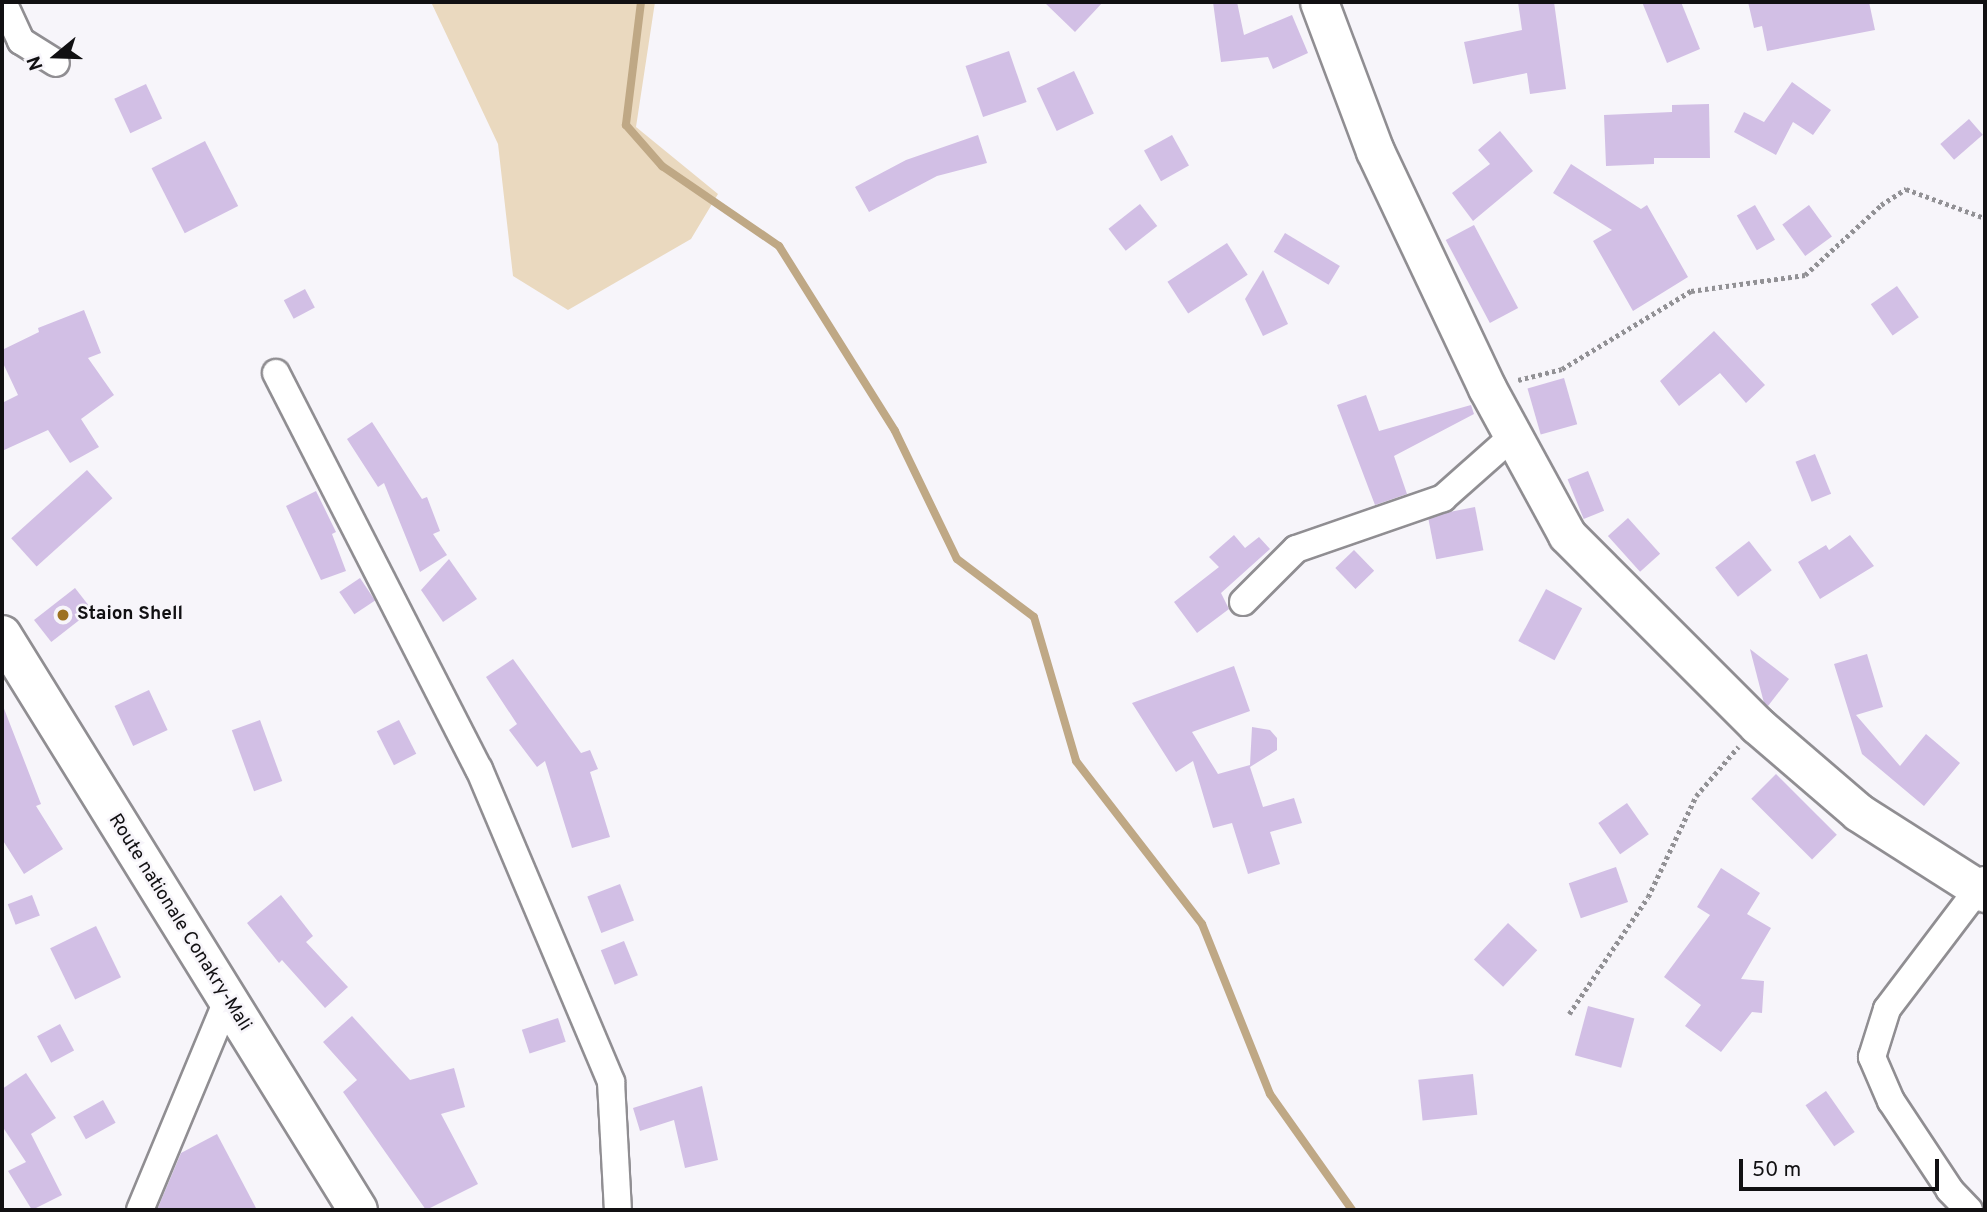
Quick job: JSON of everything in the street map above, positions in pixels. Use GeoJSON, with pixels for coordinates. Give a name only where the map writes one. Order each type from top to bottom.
{"type":"FeatureCollection","features":[{"type":"Feature","properties":{"kind":"highway","name":"Route nationale Conakry-Mali"},"geometry":{"type":"LineString","coordinates":[[2,635],[358,1210]]}},
{"type":"Feature","properties":{"kind":"street"},"geometry":{"type":"LineString","coordinates":[[3,2],[21,41],[56,63]]}},
{"type":"Feature","properties":{"kind":"street"},"geometry":{"type":"LineString","coordinates":[[1320,2],[1375,150],[1487,388],[1567,535],[1757,725],[1858,812],[1983,888],[1887,1009],[1872,1057],[1891,1101],[1951,1190],[1969,1210]]}},
{"type":"Feature","properties":{"kind":"street"},"geometry":{"type":"LineString","coordinates":[[276,373],[479,769],[611,1082],[618,1210]]}},
{"type":"Feature","properties":{"kind":"street"},"geometry":{"type":"LineString","coordinates":[[1242,602],[1296,549],[1444,498],[1513,436]]}},
{"type":"Feature","properties":{"kind":"street"},"geometry":{"type":"LineString","coordinates":[[140,1210],[227,1001]]}},
{"type":"Feature","properties":{"kind":"path"},"geometry":{"type":"LineString","coordinates":[[1487,388],[1562,369],[1691,291],[1805,275],[1881,205],[1906,189],[1985,218]]}},
{"type":"Feature","properties":{"kind":"path"},"geometry":{"type":"LineString","coordinates":[[1570,1014],[1648,897],[1696,796],[1757,725]]}},
{"type":"Feature","properties":{"kind":"shaded area"},"geometry":{"type":"Polygon","coordinates":[[[431,2],[655,2],[636,127],[718,194],[691,239],[568,310],[513,276],[498,144],[431,2]]]}},
{"type":"Feature","properties":{"kind":"building"},"geometry":{"type":"Polygon","coordinates":[[[1044,2],[1103,2],[1075,32],[1044,2]]]}},
{"type":"Feature","properties":{"kind":"building"},"geometry":{"type":"Polygon","coordinates":[[[1213,2],[1237,2],[1244,35],[1292,15],[1308,53],[1273,69],[1268,57],[1221,62],[1213,2]]]}},
{"type":"Feature","properties":{"kind":"building"},"geometry":{"type":"Polygon","coordinates":[[[1518,2],[1554,2],[1566,89],[1530,94],[1527,73],[1473,84],[1464,42],[1522,30],[1518,2]]]}},
{"type":"Feature","properties":{"kind":"building"},"geometry":{"type":"Polygon","coordinates":[[[1642,2],[1681,2],[1700,49],[1667,63],[1642,2]]]}},
{"type":"Feature","properties":{"kind":"building"},"geometry":{"type":"Polygon","coordinates":[[[1748,2],[1869,2],[1875,30],[1767,51],[1762,26],[1754,28],[1748,2]]]}},
{"type":"Feature","properties":{"kind":"building"},"geometry":{"type":"Polygon","coordinates":[[[1009,51],[1027,102],[983,117],[966,66],[1009,51]]]}},
{"type":"Feature","properties":{"kind":"building"},"geometry":{"type":"Polygon","coordinates":[[[1074,71],[1094,114],[1057,131],[1037,88],[1074,71]]]}},
{"type":"Feature","properties":{"kind":"building"},"geometry":{"type":"Polygon","coordinates":[[[1792,82],[1831,110],[1813,135],[1793,122],[1776,155],[1734,132],[1744,112],[1764,122],[1792,82]]]}},
{"type":"Feature","properties":{"kind":"building"},"geometry":{"type":"Polygon","coordinates":[[[146,84],[162,118],[130,133],[114,99],[146,84]]]}},
{"type":"Feature","properties":{"kind":"building"},"geometry":{"type":"Polygon","coordinates":[[[1709,104],[1710,158],[1654,158],[1654,164],[1606,166],[1604,115],[1672,112],[1672,105],[1709,104]]]}},
{"type":"Feature","properties":{"kind":"building"},"geometry":{"type":"Polygon","coordinates":[[[1969,119],[1983,135],[1954,160],[1940,144],[1969,119]]]}},
{"type":"Feature","properties":{"kind":"building"},"geometry":{"type":"Polygon","coordinates":[[[1500,131],[1533,171],[1473,221],[1452,193],[1490,164],[1478,150],[1500,131]]]}},
{"type":"Feature","properties":{"kind":"building"},"geometry":{"type":"Polygon","coordinates":[[[978,135],[987,163],[937,176],[869,212],[855,187],[906,160],[978,135]]]}},
{"type":"Feature","properties":{"kind":"building"},"geometry":{"type":"Polygon","coordinates":[[[1172,135],[1189,166],[1161,181],[1144,151],[1172,135]]]}},
{"type":"Feature","properties":{"kind":"building"},"geometry":{"type":"Polygon","coordinates":[[[205,141],[238,206],[185,233],[152,168],[205,141]]]}},
{"type":"Feature","properties":{"kind":"building"},"geometry":{"type":"Polygon","coordinates":[[[1571,164],[1641,209],[1647,205],[1688,277],[1633,311],[1593,241],[1612,230],[1553,193],[1571,164]]]}},
{"type":"Feature","properties":{"kind":"building"},"geometry":{"type":"Polygon","coordinates":[[[1140,204],[1157,226],[1126,251],[1108,229],[1140,204]]]}},
{"type":"Feature","properties":{"kind":"building"},"geometry":{"type":"Polygon","coordinates":[[[1755,205],[1775,240],[1757,250],[1737,216],[1755,205]]]}},
{"type":"Feature","properties":{"kind":"building"},"geometry":{"type":"Polygon","coordinates":[[[1809,205],[1832,237],[1805,256],[1782,224],[1809,205]]]}},
{"type":"Feature","properties":{"kind":"building"},"geometry":{"type":"Polygon","coordinates":[[[1474,225],[1518,308],[1490,323],[1446,240],[1474,225]]]}},
{"type":"Feature","properties":{"kind":"building"},"geometry":{"type":"Polygon","coordinates":[[[1285,233],[1340,266],[1329,285],[1274,252],[1285,233]]]}},
{"type":"Feature","properties":{"kind":"building"},"geometry":{"type":"Polygon","coordinates":[[[1227,243],[1248,275],[1188,314],[1167,282],[1227,243]]]}},
{"type":"Feature","properties":{"kind":"building"},"geometry":{"type":"Polygon","coordinates":[[[1263,270],[1288,324],[1263,336],[1245,299],[1263,270]]]}},
{"type":"Feature","properties":{"kind":"building"},"geometry":{"type":"Polygon","coordinates":[[[1897,286],[1919,317],[1893,335],[1871,304],[1897,286]]]}},
{"type":"Feature","properties":{"kind":"building"},"geometry":{"type":"Polygon","coordinates":[[[305,289],[315,308],[294,319],[284,300],[305,289]]]}},
{"type":"Feature","properties":{"kind":"building"},"geometry":{"type":"Polygon","coordinates":[[[84,310],[101,353],[88,358],[114,395],[81,419],[99,447],[70,463],[48,430],[2,451],[2,403],[18,395],[2,361],[2,350],[39,332],[38,328],[84,310]]]}},
{"type":"Feature","properties":{"kind":"building"},"geometry":{"type":"Polygon","coordinates":[[[1714,331],[1765,385],[1746,403],[1720,373],[1679,406],[1660,381],[1714,331]]]}},
{"type":"Feature","properties":{"kind":"building"},"geometry":{"type":"Polygon","coordinates":[[[1564,378],[1577,424],[1541,435],[1527,388],[1564,378]]]}},
{"type":"Feature","properties":{"kind":"building"},"geometry":{"type":"Polygon","coordinates":[[[1366,395],[1379,431],[1471,405],[1474,414],[1394,456],[1407,494],[1375,505],[1337,405],[1366,395]]]}},
{"type":"Feature","properties":{"kind":"building"},"geometry":{"type":"Polygon","coordinates":[[[372,422],[422,499],[427,497],[440,531],[433,534],[447,555],[420,572],[384,483],[378,487],[347,439],[372,422]]]}},
{"type":"Feature","properties":{"kind":"building"},"geometry":{"type":"Polygon","coordinates":[[[1815,454],[1831,494],[1812,502],[1796,462],[1815,454]]]}},
{"type":"Feature","properties":{"kind":"building"},"geometry":{"type":"Polygon","coordinates":[[[87,470],[112,498],[37,566],[11,538],[87,470]]]}},
{"type":"Feature","properties":{"kind":"building"},"geometry":{"type":"Polygon","coordinates":[[[1588,471],[1604,511],[1584,519],[1568,479],[1588,471]]]}},
{"type":"Feature","properties":{"kind":"building"},"geometry":{"type":"Polygon","coordinates":[[[316,491],[336,532],[332,534],[346,571],[321,580],[286,506],[316,491]]]}},
{"type":"Feature","properties":{"kind":"building"},"geometry":{"type":"Polygon","coordinates":[[[1475,507],[1483,550],[1436,559],[1428,516],[1475,507]]]}},
{"type":"Feature","properties":{"kind":"building"},"geometry":{"type":"Polygon","coordinates":[[[1628,518],[1660,554],[1640,572],[1608,536],[1628,518]]]}},
{"type":"Feature","properties":{"kind":"building"},"geometry":{"type":"Polygon","coordinates":[[[1234,535],[1245,548],[1259,537],[1270,549],[1221,593],[1229,609],[1197,633],[1174,602],[1219,567],[1209,557],[1234,535]]]}},
{"type":"Feature","properties":{"kind":"building"},"geometry":{"type":"Polygon","coordinates":[[[1850,535],[1874,566],[1820,599],[1798,562],[1826,545],[1829,550],[1850,535]]]}},
{"type":"Feature","properties":{"kind":"building"},"geometry":{"type":"Polygon","coordinates":[[[1749,541],[1772,570],[1738,597],[1715,567],[1749,541]]]}},
{"type":"Feature","properties":{"kind":"building"},"geometry":{"type":"Polygon","coordinates":[[[1354,550],[1374,571],[1355,589],[1335,568],[1354,550]]]}},
{"type":"Feature","properties":{"kind":"building"},"geometry":{"type":"Polygon","coordinates":[[[449,559],[477,599],[443,622],[421,590],[449,559]]]}},
{"type":"Feature","properties":{"kind":"building"},"geometry":{"type":"Polygon","coordinates":[[[360,578],[375,600],[354,614],[339,592],[360,578]]]}},
{"type":"Feature","properties":{"kind":"building","name":"Staion Shell"},"geometry":{"type":"Polygon","coordinates":[[[75,588],[92,610],[51,642],[34,620],[75,588]]]}},
{"type":"Feature","properties":{"kind":"building"},"geometry":{"type":"Polygon","coordinates":[[[1546,589],[1582,608],[1555,660],[1518,641],[1546,589]]]}},
{"type":"Feature","properties":{"kind":"building"},"geometry":{"type":"Polygon","coordinates":[[[1750,649],[1789,679],[1768,706],[1764,703],[1750,649]]]}},
{"type":"Feature","properties":{"kind":"building"},"geometry":{"type":"Polygon","coordinates":[[[1867,654],[1883,707],[1856,715],[1900,766],[1926,734],[1960,763],[1924,806],[1862,754],[1834,664],[1867,654]]]}},
{"type":"Feature","properties":{"kind":"building"},"geometry":{"type":"Polygon","coordinates":[[[513,659],[581,753],[590,750],[598,769],[590,772],[610,837],[572,848],[545,761],[537,767],[509,730],[517,724],[486,677],[513,659]]]}},
{"type":"Feature","properties":{"kind":"building"},"geometry":{"type":"Polygon","coordinates":[[[1234,666],[1250,711],[1192,732],[1218,774],[1250,765],[1252,727],[1270,730],[1277,738],[1277,750],[1250,767],[1263,807],[1294,798],[1302,823],[1270,832],[1280,864],[1248,874],[1232,823],[1213,828],[1193,761],[1176,772],[1132,703],[1234,666]]]}},
{"type":"Feature","properties":{"kind":"building"},"geometry":{"type":"Polygon","coordinates":[[[149,690],[168,730],[133,746],[115,706],[149,690]]]}},
{"type":"Feature","properties":{"kind":"building"},"geometry":{"type":"Polygon","coordinates":[[[3,706],[41,804],[36,806],[63,849],[24,874],[2,839],[3,706]]]}},
{"type":"Feature","properties":{"kind":"building"},"geometry":{"type":"Polygon","coordinates":[[[260,720],[282,781],[254,791],[232,730],[260,720]]]}},
{"type":"Feature","properties":{"kind":"building"},"geometry":{"type":"Polygon","coordinates":[[[399,720],[416,754],[394,765],[377,731],[399,720]]]}},
{"type":"Feature","properties":{"kind":"building"},"geometry":{"type":"Polygon","coordinates":[[[1776,774],[1837,835],[1812,860],[1751,799],[1776,774]]]}},
{"type":"Feature","properties":{"kind":"building"},"geometry":{"type":"Polygon","coordinates":[[[1627,803],[1649,834],[1620,854],[1598,823],[1627,803]]]}},
{"type":"Feature","properties":{"kind":"building"},"geometry":{"type":"Polygon","coordinates":[[[1616,867],[1628,902],[1581,918],[1569,883],[1616,867]]]}},
{"type":"Feature","properties":{"kind":"building"},"geometry":{"type":"Polygon","coordinates":[[[1721,868],[1760,893],[1747,914],[1771,928],[1741,979],[1764,981],[1762,1013],[1752,1012],[1721,1052],[1685,1026],[1701,1005],[1664,977],[1710,915],[1697,907],[1721,868]]]}},
{"type":"Feature","properties":{"kind":"building"},"geometry":{"type":"Polygon","coordinates":[[[620,884],[634,920],[601,933],[587,897],[620,884]]]}},
{"type":"Feature","properties":{"kind":"building"},"geometry":{"type":"Polygon","coordinates":[[[32,895],[40,916],[16,925],[8,904],[32,895]]]}},
{"type":"Feature","properties":{"kind":"building"},"geometry":{"type":"Polygon","coordinates":[[[281,895],[313,936],[306,942],[348,987],[325,1008],[282,960],[279,963],[247,923],[281,895]]]}},
{"type":"Feature","properties":{"kind":"building"},"geometry":{"type":"Polygon","coordinates":[[[1508,923],[1537,950],[1503,987],[1474,960],[1508,923]]]}},
{"type":"Feature","properties":{"kind":"building"},"geometry":{"type":"Polygon","coordinates":[[[96,926],[121,977],[75,1000],[50,948],[96,926]]]}},
{"type":"Feature","properties":{"kind":"building"},"geometry":{"type":"Polygon","coordinates":[[[624,941],[638,975],[615,985],[601,950],[624,941]]]}},
{"type":"Feature","properties":{"kind":"building"},"geometry":{"type":"Polygon","coordinates":[[[1588,1006],[1634,1018],[1621,1068],[1575,1055],[1588,1006]]]}},
{"type":"Feature","properties":{"kind":"building"},"geometry":{"type":"Polygon","coordinates":[[[352,1016],[410,1080],[454,1068],[465,1107],[441,1114],[478,1184],[426,1210],[343,1092],[357,1080],[323,1042],[352,1016]]]}},
{"type":"Feature","properties":{"kind":"building"},"geometry":{"type":"Polygon","coordinates":[[[558,1018],[566,1042],[530,1054],[522,1030],[558,1018]]]}},
{"type":"Feature","properties":{"kind":"building"},"geometry":{"type":"Polygon","coordinates":[[[60,1024],[74,1050],[51,1063],[37,1036],[60,1024]]]}},
{"type":"Feature","properties":{"kind":"building"},"geometry":{"type":"Polygon","coordinates":[[[26,1073],[56,1118],[31,1134],[62,1195],[32,1210],[8,1171],[26,1162],[2,1126],[2,1089],[26,1073]]]}},
{"type":"Feature","properties":{"kind":"building"},"geometry":{"type":"Polygon","coordinates":[[[1473,1074],[1477,1115],[1423,1121],[1418,1080],[1473,1074]]]}},
{"type":"Feature","properties":{"kind":"building"},"geometry":{"type":"Polygon","coordinates":[[[702,1086],[718,1160],[685,1168],[674,1120],[640,1131],[633,1108],[702,1086]]]}},
{"type":"Feature","properties":{"kind":"building"},"geometry":{"type":"Polygon","coordinates":[[[1826,1091],[1855,1132],[1834,1146],[1806,1105],[1826,1091]]]}},
{"type":"Feature","properties":{"kind":"building"},"geometry":{"type":"Polygon","coordinates":[[[103,1100],[116,1123],[86,1139],[73,1116],[103,1100]]]}},
{"type":"Feature","properties":{"kind":"building"},"geometry":{"type":"Polygon","coordinates":[[[217,1134],[257,1210],[157,1210],[181,1153],[217,1134]]]}},
{"type":"Feature","properties":{"kind":"waterway"},"geometry":{"type":"LineString","coordinates":[[641,2],[626,125],[662,166],[779,246],[895,431],[957,559],[1034,617],[1076,761],[1202,924],[1270,1094],[1352,1210]]}},
{"type":"Feature","properties":{"kind":"place","name":"Staion Shell"},"geometry":{"type":"Point","coordinates":[63,615]}}]}
